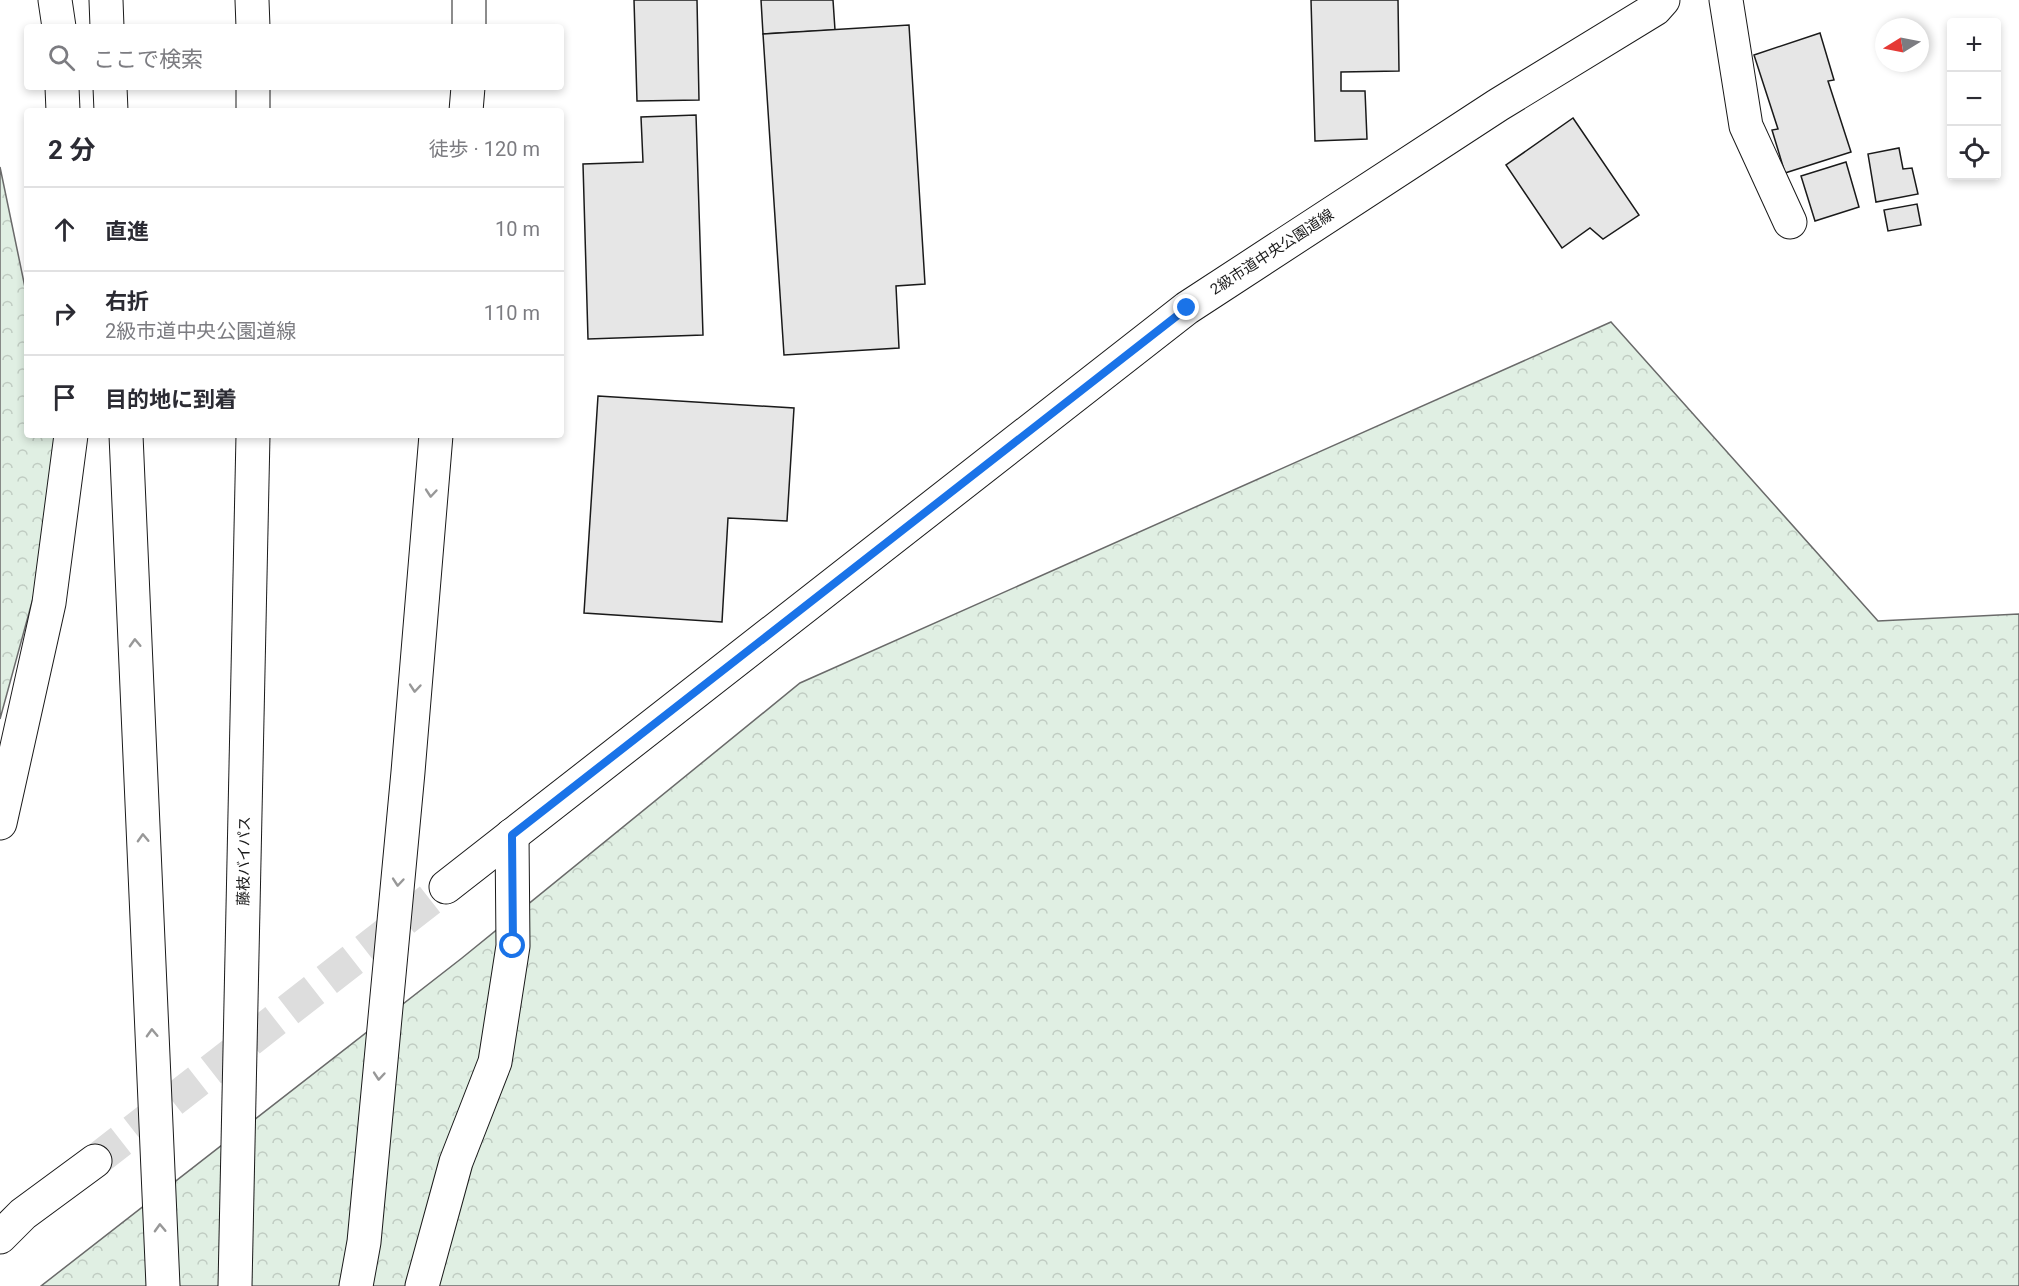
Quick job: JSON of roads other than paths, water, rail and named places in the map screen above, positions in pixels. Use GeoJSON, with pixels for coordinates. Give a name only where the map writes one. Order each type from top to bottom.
{"type":"FeatureCollection","features":[{"type":"Feature","properties":{"kind":"main road"},"geometry":{"type":"LineString","coordinates":[[55,0],[59,24]]}},
{"type":"Feature","properties":{"kind":"main road"},"geometry":{"type":"LineString","coordinates":[[106,0],[107,24]]}},
{"type":"Feature","properties":{"kind":"main road"},"geometry":{"type":"LineString","coordinates":[[252,0],[253,24]]}},
{"type":"Feature","properties":{"kind":"main road"},"geometry":{"type":"LineString","coordinates":[[469,0],[469,24]]}},
{"type":"Feature","properties":{"kind":"main road","name":"2級市道中央公園道線"},"geometry":{"type":"LineString","coordinates":[[446,887],[1187,308],[1498,105],[1655,9],[1663,0]]}},
{"type":"Feature","properties":{"kind":"main road"},"geometry":{"type":"LineString","coordinates":[[1726,0],[1746,126],[1790,222]]}},
{"type":"Feature","properties":{"kind":"main road"},"geometry":{"type":"LineString","coordinates":[[62,90],[63,108]]}},
{"type":"Feature","properties":{"kind":"main road"},"geometry":{"type":"LineString","coordinates":[[110,90],[111,108]]}},
{"type":"Feature","properties":{"kind":"main road"},"geometry":{"type":"LineString","coordinates":[[253,90],[253,108]]}},
{"type":"Feature","properties":{"kind":"main road"},"geometry":{"type":"LineString","coordinates":[[466,108],[468,90]]}},
{"type":"Feature","properties":{"kind":"main road"},"geometry":{"type":"LineString","coordinates":[[0,824],[49,603],[71,438]]}},
{"type":"Feature","properties":{"kind":"main road"},"geometry":{"type":"LineString","coordinates":[[126,438],[163,1286]]}},
{"type":"Feature","properties":{"kind":"main road","name":"藤枝バイパス"},"geometry":{"type":"LineString","coordinates":[[235,1286],[253,438]]}},
{"type":"Feature","properties":{"kind":"main road"},"geometry":{"type":"LineString","coordinates":[[356,1286],[364,1242],[436,438]]}},
{"type":"Feature","properties":{"kind":"main road"},"geometry":{"type":"LineString","coordinates":[[422,1286],[456,1162],[495,1062],[513,946],[512,835]]}},
{"type":"Feature","properties":{"kind":"main road"},"geometry":{"type":"LineString","coordinates":[[0,1237],[23,1214],[96,1161]]}},
{"type":"Feature","properties":{"kind":"tunnel"},"geometry":{"type":"LineString","coordinates":[[95,1161],[446,887]]}}]}
